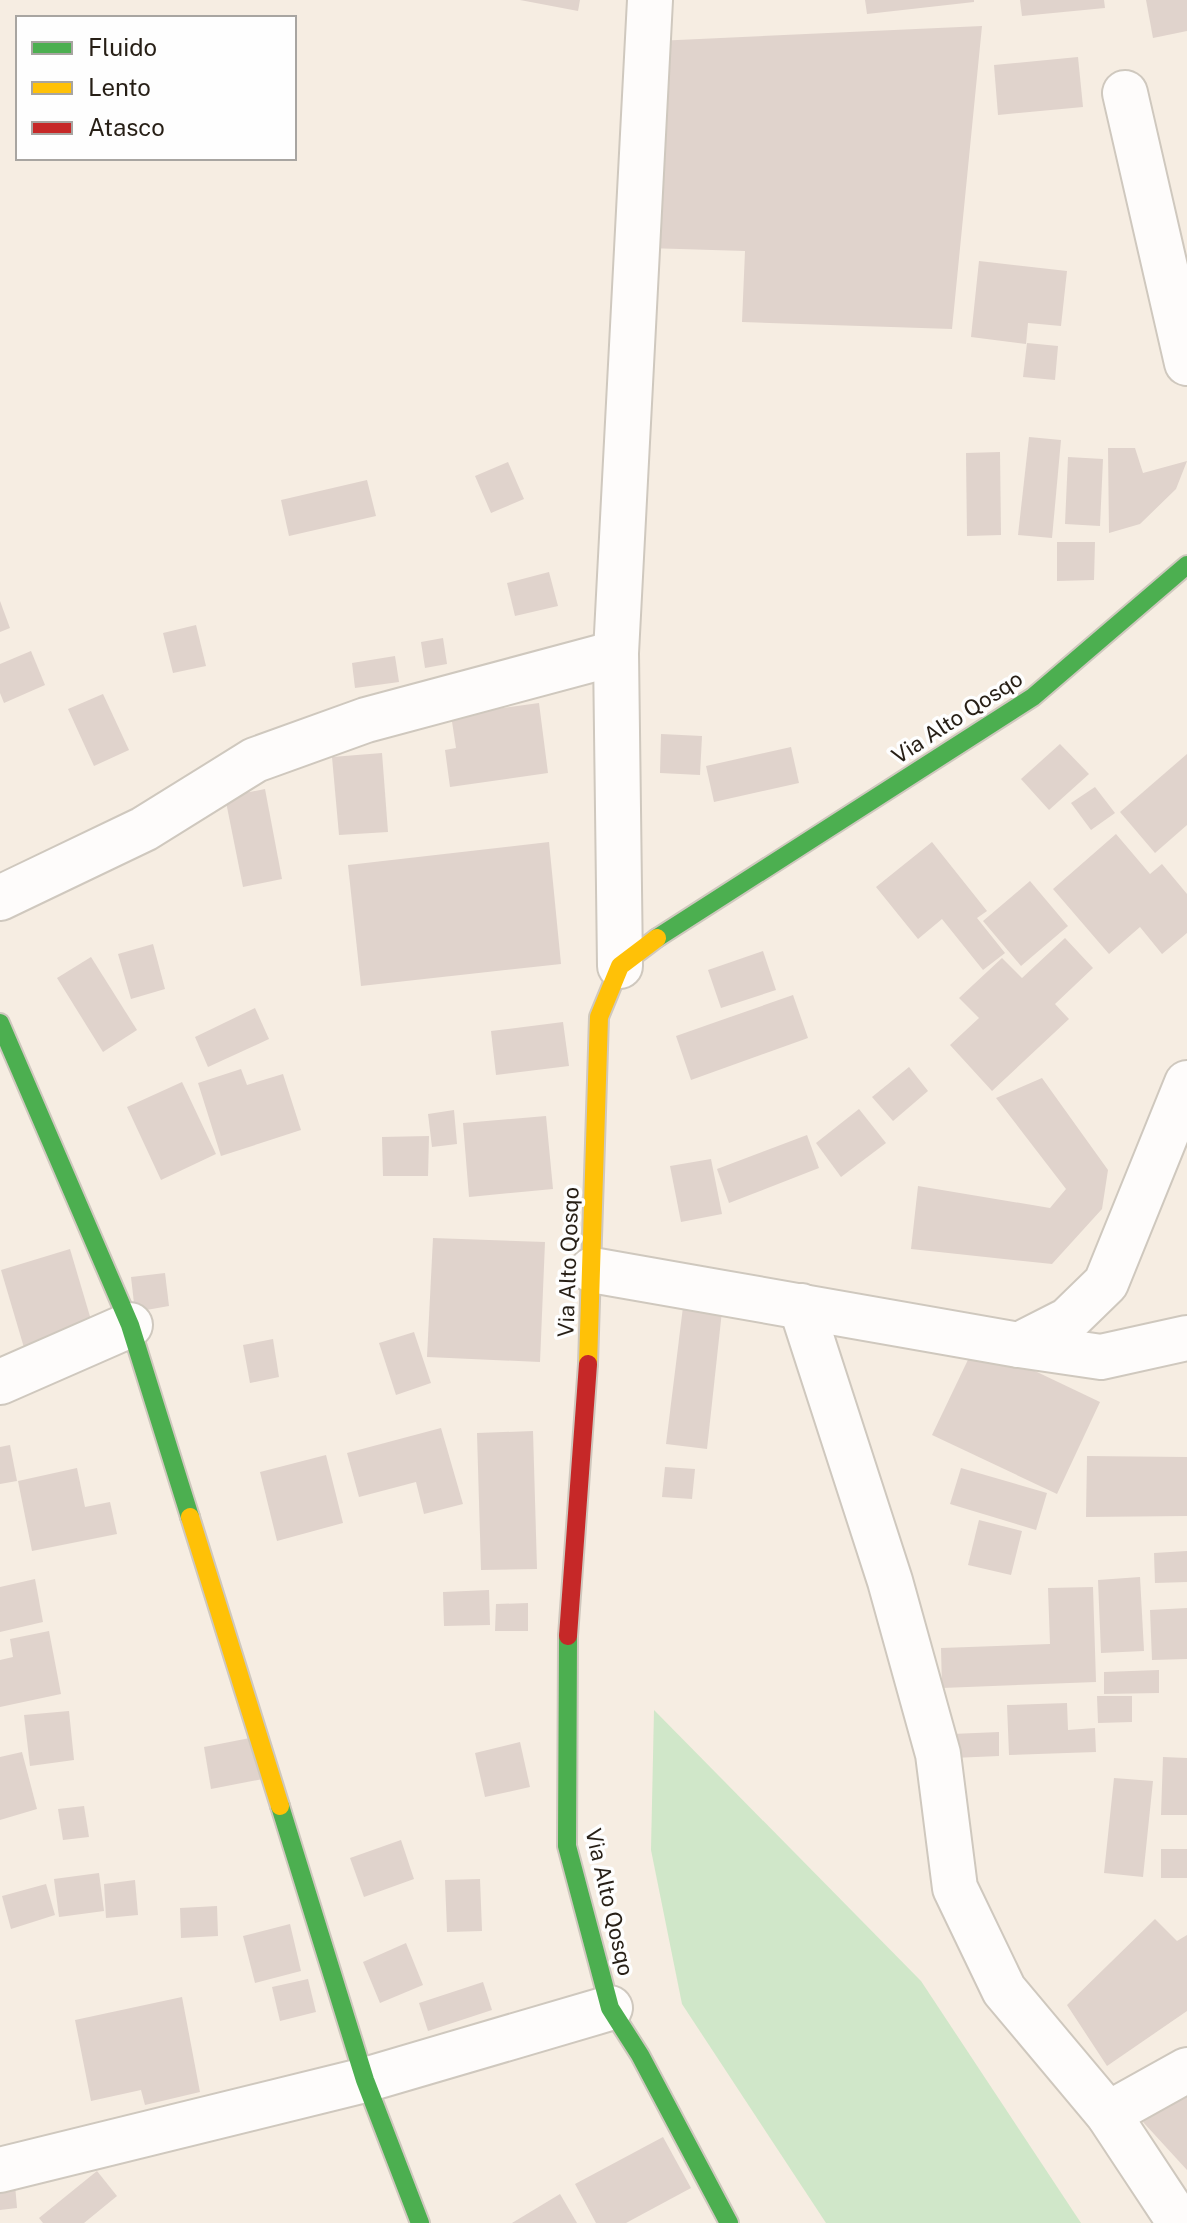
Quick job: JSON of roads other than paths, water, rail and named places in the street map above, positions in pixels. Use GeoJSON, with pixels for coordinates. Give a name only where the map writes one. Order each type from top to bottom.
{"type":"FeatureCollection","features":[{"type":"Feature","properties":{"kind":"street"},"geometry":{"type":"LineString","coordinates":[[620,966],[616,653],[650,0]]}},
{"type":"Feature","properties":{"kind":"street"},"geometry":{"type":"LineString","coordinates":[[1125,93],[1187,363]]}},
{"type":"Feature","properties":{"kind":"street","name":"Via Alto Qosqo"},"geometry":{"type":"LineString","coordinates":[[729,2223],[640,2055],[610,2008],[567,1846],[567,1645],[591,1328],[599,1017],[620,966],[669,929],[1033,697],[1187,565]]}},
{"type":"Feature","properties":{"kind":"street"},"geometry":{"type":"LineString","coordinates":[[0,898],[144,829],[255,760],[366,720],[616,653]]}},
{"type":"Feature","properties":{"kind":"street"},"geometry":{"type":"LineString","coordinates":[[0,1023],[130,1325],[365,2080],[420,2223]]}},
{"type":"Feature","properties":{"kind":"street"},"geometry":{"type":"LineString","coordinates":[[1019,1345],[1068,1320],[1106,1283],[1187,1083]]}},
{"type":"Feature","properties":{"kind":"street"},"geometry":{"type":"LineString","coordinates":[[592,1270],[1101,1357],[1187,1338]]}},
{"type":"Feature","properties":{"kind":"street"},"geometry":{"type":"LineString","coordinates":[[801,1306],[890,1581],[938,1754],[955,1888],[1004,1990],[1108,2114],[1180,2223]]}},
{"type":"Feature","properties":{"kind":"street"},"geometry":{"type":"LineString","coordinates":[[0,1382],[130,1325]]}},
{"type":"Feature","properties":{"kind":"street"},"geometry":{"type":"LineString","coordinates":[[0,2170],[365,2080],[610,2008]]}},
{"type":"Feature","properties":{"kind":"street"},"geometry":{"type":"LineString","coordinates":[[1108,2114],[1187,2070]]}}]}
